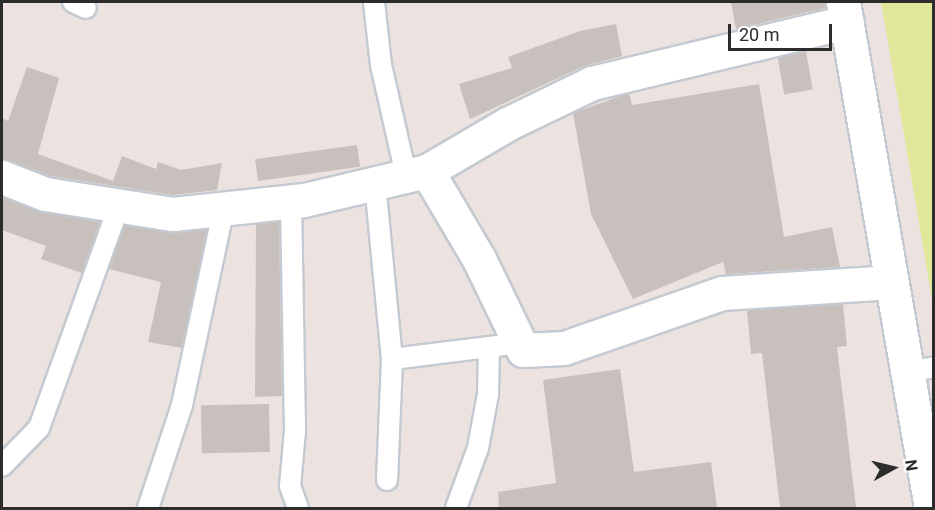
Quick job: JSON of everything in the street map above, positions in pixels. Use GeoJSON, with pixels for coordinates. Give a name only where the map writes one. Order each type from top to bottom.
{"type":"FeatureCollection","features":[{"type":"Feature","properties":{"kind":"street"},"geometry":{"type":"LineString","coordinates":[[2,177],[45,194],[118,208],[173,214],[291,201],[403,176],[592,83],[845,12],[892,282],[920,369],[932,508]]}},
{"type":"Feature","properties":{"kind":"street"},"geometry":{"type":"LineString","coordinates":[[403,176],[479,260],[505,345],[523,350],[564,348],[722,293],[892,282]]}},
{"type":"Feature","properties":{"kind":"lane"},"geometry":{"type":"LineString","coordinates":[[374,2],[381,65],[403,176],[387,480]]}},
{"type":"Feature","properties":{"kind":"lane"},"geometry":{"type":"LineString","coordinates":[[291,201],[295,431],[290,486],[298,508]]}},
{"type":"Feature","properties":{"kind":"lane"},"geometry":{"type":"LineString","coordinates":[[2,466],[39,428],[118,208]]}},
{"type":"Feature","properties":{"kind":"lane"},"geometry":{"type":"LineString","coordinates":[[148,508],[185,393],[224,208]]}},
{"type":"Feature","properties":{"kind":"lane"},"geometry":{"type":"LineString","coordinates":[[392,359],[505,345],[488,394],[478,448],[456,508]]}},
{"type":"Feature","properties":{"kind":"green space"},"geometry":{"type":"Polygon","coordinates":[[[881,2],[933,2],[933,306],[908,158],[881,2]]]}},
{"type":"Feature","properties":{"kind":"building"},"geometry":{"type":"Polygon","coordinates":[[[731,2],[825,2],[825,8],[736,29],[731,2]]]}},
{"type":"Feature","properties":{"kind":"building"},"geometry":{"type":"Polygon","coordinates":[[[616,24],[622,56],[584,66],[470,119],[459,84],[512,68],[508,57],[580,31],[616,24]]]}},
{"type":"Feature","properties":{"kind":"building"},"geometry":{"type":"Polygon","coordinates":[[[806,51],[813,89],[784,94],[777,56],[806,51]]]}},
{"type":"Feature","properties":{"kind":"building"},"geometry":{"type":"Polygon","coordinates":[[[27,67],[59,78],[38,154],[113,181],[122,156],[156,169],[158,162],[181,170],[222,163],[217,190],[173,195],[50,176],[2,159],[2,118],[8,121],[27,67]]]}},
{"type":"Feature","properties":{"kind":"building"},"geometry":{"type":"Polygon","coordinates":[[[759,84],[784,237],[832,227],[840,267],[726,274],[723,262],[633,299],[591,214],[573,113],[629,93],[632,105],[759,84]]]}},
{"type":"Feature","properties":{"kind":"building"},"geometry":{"type":"Polygon","coordinates":[[[357,145],[360,167],[258,181],[255,159],[357,145]]]}},
{"type":"Feature","properties":{"kind":"building"},"geometry":{"type":"Polygon","coordinates":[[[2,197],[42,212],[100,222],[82,273],[41,259],[46,246],[2,230],[2,197]]]}},
{"type":"Feature","properties":{"kind":"building"},"geometry":{"type":"Polygon","coordinates":[[[279,221],[282,396],[255,397],[256,224],[279,221]]]}},
{"type":"Feature","properties":{"kind":"building"},"geometry":{"type":"Polygon","coordinates":[[[124,225],[170,233],[207,229],[182,348],[148,342],[161,282],[109,269],[124,225]]]}},
{"type":"Feature","properties":{"kind":"building"},"geometry":{"type":"Polygon","coordinates":[[[843,304],[847,346],[837,347],[856,508],[780,508],[762,353],[751,354],[747,310],[843,304]]]}},
{"type":"Feature","properties":{"kind":"building"},"geometry":{"type":"Polygon","coordinates":[[[620,369],[634,472],[711,462],[717,508],[499,508],[498,492],[556,483],[543,380],[620,369]]]}},
{"type":"Feature","properties":{"kind":"building"},"geometry":{"type":"Polygon","coordinates":[[[269,404],[270,452],[202,453],[201,405],[269,404]]]}}]}
